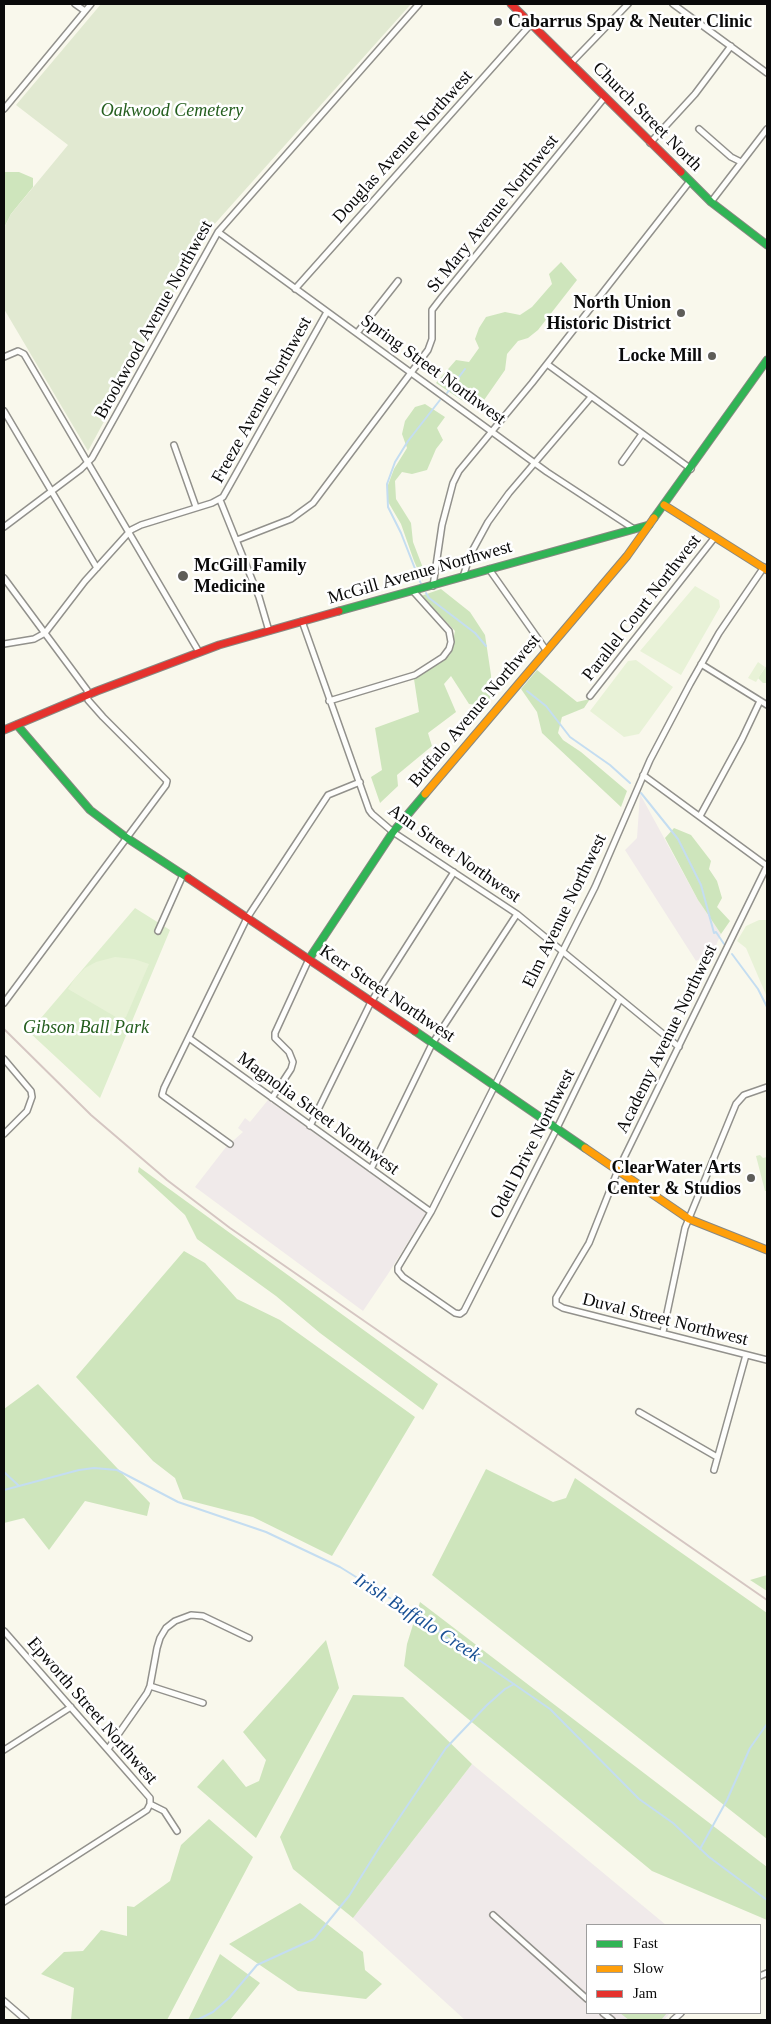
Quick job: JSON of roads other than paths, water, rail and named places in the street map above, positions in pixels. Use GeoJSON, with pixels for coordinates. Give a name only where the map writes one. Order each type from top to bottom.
{"type":"FeatureCollection","features":[{"type":"Feature","properties":{"kind":"street"},"geometry":{"type":"LineString","coordinates":[[75,4],[85,11]]}},
{"type":"Feature","properties":{"kind":"street"},"geometry":{"type":"LineString","coordinates":[[4,108],[6,102],[91,4]]}},
{"type":"Feature","properties":{"kind":"street","name":"Brookwood Avenue Northwest"},"geometry":{"type":"LineString","coordinates":[[4,527],[88,463],[100,445],[204,254],[218,232],[418,4]]}},
{"type":"Feature","properties":{"kind":"street","name":"Church Street North"},"geometry":{"type":"LineString","coordinates":[[511,4],[711,202],[767,245]]}},
{"type":"Feature","properties":{"kind":"street"},"geometry":{"type":"LineString","coordinates":[[571,63],[628,4]]}},
{"type":"Feature","properties":{"kind":"street"},"geometry":{"type":"LineString","coordinates":[[674,4],[767,74]]}},
{"type":"Feature","properties":{"kind":"street","name":"Douglas Avenue Northwest"},"geometry":{"type":"LineString","coordinates":[[295,288],[531,24]]}},
{"type":"Feature","properties":{"kind":"street"},"geometry":{"type":"LineString","coordinates":[[650,142],[695,94],[731,46]]}},
{"type":"Feature","properties":{"kind":"street","name":"St Mary Avenue Northwest"},"geometry":{"type":"LineString","coordinates":[[236,540],[291,519],[313,504],[431,344],[432,314],[437,304],[605,97]]}},
{"type":"Feature","properties":{"kind":"street"},"geometry":{"type":"LineString","coordinates":[[698,129],[731,157],[741,162]]}},
{"type":"Feature","properties":{"kind":"street"},"geometry":{"type":"LineString","coordinates":[[711,202],[767,129]]}},
{"type":"Feature","properties":{"kind":"street"},"geometry":{"type":"LineString","coordinates":[[433,586],[442,525],[453,483],[459,471],[547,364],[690,181]]}},
{"type":"Feature","properties":{"kind":"street","name":"Spring Street Northwest"},"geometry":{"type":"LineString","coordinates":[[218,232],[491,431],[634,529]]}},
{"type":"Feature","properties":{"kind":"street"},"geometry":{"type":"LineString","coordinates":[[357,333],[398,281]]}},
{"type":"Feature","properties":{"kind":"street","name":"Freeze Avenue Northwest"},"geometry":{"type":"LineString","coordinates":[[45,633],[97,568],[128,533],[141,525],[220,500],[228,491],[327,312]]}},
{"type":"Feature","properties":{"kind":"street"},"geometry":{"type":"LineString","coordinates":[[4,357],[18,351],[24,354],[199,652]]}},
{"type":"Feature","properties":{"kind":"street","name":"Buffalo Avenue Northwest"},"geometry":{"type":"LineString","coordinates":[[272,1098],[291,1069],[293,1062],[289,1052],[275,1038],[275,1033],[309,959],[394,832],[627,556],[767,361]]}},
{"type":"Feature","properties":{"kind":"street"},"geometry":{"type":"LineString","coordinates":[[547,364],[691,468]]}},
{"type":"Feature","properties":{"kind":"street"},"geometry":{"type":"LineString","coordinates":[[463,577],[470,555],[488,522],[535,462],[591,397]]}},
{"type":"Feature","properties":{"kind":"street"},"geometry":{"type":"LineString","coordinates":[[4,411],[97,568]]}},
{"type":"Feature","properties":{"kind":"street"},"geometry":{"type":"LineString","coordinates":[[622,462],[642,434]]}},
{"type":"Feature","properties":{"kind":"street"},"geometry":{"type":"LineString","coordinates":[[174,445],[196,507]]}},
{"type":"Feature","properties":{"kind":"street"},"geometry":{"type":"LineString","coordinates":[[220,500],[259,597],[269,631]]}},
{"type":"Feature","properties":{"kind":"street"},"geometry":{"type":"LineString","coordinates":[[664,505],[765,568]]}},
{"type":"Feature","properties":{"kind":"street","name":"McGill Avenue Northwest"},"geometry":{"type":"LineString","coordinates":[[4,730],[199,652],[650,525]]}},
{"type":"Feature","properties":{"kind":"street","name":"Parallel Court Northwest"},"geometry":{"type":"LineString","coordinates":[[590,696],[715,538]]}},
{"type":"Feature","properties":{"kind":"street","name":"Elm Avenue Northwest"},"geometry":{"type":"LineString","coordinates":[[398,1271],[401,1262],[431,1212],[594,887],[643,774],[719,633],[765,568]]}},
{"type":"Feature","properties":{"kind":"street"},"geometry":{"type":"LineString","coordinates":[[489,569],[546,650]]}},
{"type":"Feature","properties":{"kind":"street"},"geometry":{"type":"LineString","coordinates":[[4,578],[87,690],[88,700],[167,781],[166,785],[4,1003]]}},
{"type":"Feature","properties":{"kind":"street"},"geometry":{"type":"LineString","coordinates":[[329,700],[415,675],[443,657],[449,649],[451,642],[449,630],[413,591]]}},
{"type":"Feature","properties":{"kind":"street","name":"Ann Street Northwest"},"geometry":{"type":"LineString","coordinates":[[302,622],[369,810],[394,832],[516,914],[679,1047]]}},
{"type":"Feature","properties":{"kind":"street"},"geometry":{"type":"LineString","coordinates":[[4,644],[34,639],[45,633]]}},
{"type":"Feature","properties":{"kind":"street"},"geometry":{"type":"LineString","coordinates":[[701,664],[767,705]]}},
{"type":"Feature","properties":{"kind":"street"},"geometry":{"type":"LineString","coordinates":[[700,816],[742,739],[760,701]]}},
{"type":"Feature","properties":{"kind":"street","name":"Kerr Street Northwest"},"geometry":{"type":"LineString","coordinates":[[17,725],[90,810],[127,838],[309,959],[688,1220],[767,1250]]}},
{"type":"Feature","properties":{"kind":"street"},"geometry":{"type":"LineString","coordinates":[[643,774],[767,866]]}},
{"type":"Feature","properties":{"kind":"street"},"geometry":{"type":"LineString","coordinates":[[230,1144],[162,1095],[247,918],[328,795],[360,782]]}},
{"type":"Feature","properties":{"kind":"street","name":"Academy Avenue Northwest"},"geometry":{"type":"LineString","coordinates":[[556,1304],[556,1298],[589,1243],[618,1170],[767,866]]}},
{"type":"Feature","properties":{"kind":"street"},"geometry":{"type":"LineString","coordinates":[[310,1126],[371,1002],[454,872]]}},
{"type":"Feature","properties":{"kind":"street"},"geometry":{"type":"LineString","coordinates":[[158,931],[183,875]]}},
{"type":"Feature","properties":{"kind":"street"},"geometry":{"type":"LineString","coordinates":[[371,1169],[432,1044],[516,914]]}},
{"type":"Feature","properties":{"kind":"street","name":"Odell Drive Northwest"},"geometry":{"type":"LineString","coordinates":[[398,1271],[403,1277],[455,1313],[460,1314],[464,1311],[620,999]]}},
{"type":"Feature","properties":{"kind":"street","name":"Magnolia Street Northwest"},"geometry":{"type":"LineString","coordinates":[[189,1038],[431,1212]]}},
{"type":"Feature","properties":{"kind":"street"},"geometry":{"type":"LineString","coordinates":[[4,1059],[31,1091],[32,1097],[27,1111],[4,1134]]}},
{"type":"Feature","properties":{"kind":"street"},"geometry":{"type":"LineString","coordinates":[[663,1332],[685,1228],[736,1104],[744,1095],[767,1086]]}},
{"type":"Feature","properties":{"kind":"street","name":"Duval Street Northwest"},"geometry":{"type":"LineString","coordinates":[[556,1304],[562,1308],[663,1332],[767,1360]]}},
{"type":"Feature","properties":{"kind":"street"},"geometry":{"type":"LineString","coordinates":[[714,1470],[746,1355]]}},
{"type":"Feature","properties":{"kind":"street"},"geometry":{"type":"LineString","coordinates":[[639,1412],[717,1457]]}},
{"type":"Feature","properties":{"kind":"street"},"geometry":{"type":"LineString","coordinates":[[108,1749],[150,1686],[156,1648],[166,1628],[175,1621],[191,1615],[203,1616],[249,1638]]}},
{"type":"Feature","properties":{"kind":"street","name":"Epworth Street Northwest"},"geometry":{"type":"LineString","coordinates":[[4,1631],[150,1798],[150,1804],[164,1811],[177,1831]]}},
{"type":"Feature","properties":{"kind":"street"},"geometry":{"type":"LineString","coordinates":[[150,1686],[203,1703]]}},
{"type":"Feature","properties":{"kind":"street"},"geometry":{"type":"LineString","coordinates":[[4,1750],[71,1707]]}},
{"type":"Feature","properties":{"kind":"street"},"geometry":{"type":"LineString","coordinates":[[4,1902],[142,1814],[150,1804]]}},
{"type":"Feature","properties":{"kind":"street"},"geometry":{"type":"LineString","coordinates":[[493,1915],[586,1998]]}},
{"type":"Feature","properties":{"kind":"street"},"geometry":{"type":"LineString","coordinates":[[4,2001],[26,2020]]}},
{"type":"Feature","properties":{"kind":"waterway"},"geometry":{"type":"LineString","coordinates":[[447,393],[465,369]]}},
{"type":"Feature","properties":{"kind":"waterway"},"geometry":{"type":"LineString","coordinates":[[421,584],[401,533],[388,507],[387,484],[395,462],[408,441],[440,400]]}},
{"type":"Feature","properties":{"kind":"waterway"},"geometry":{"type":"LineString","coordinates":[[426,593],[429,598],[475,633],[486,646]]}},
{"type":"Feature","properties":{"kind":"waterway"},"geometry":{"type":"LineString","coordinates":[[527,691],[546,706],[570,737],[610,765],[630,783]]}},
{"type":"Feature","properties":{"kind":"waterway"},"geometry":{"type":"LineString","coordinates":[[641,793],[678,839],[701,885],[714,933],[716,932],[724,944]]}},
{"type":"Feature","properties":{"kind":"waterway"},"geometry":{"type":"LineString","coordinates":[[732,954],[758,989],[767,1007]]}},
{"type":"Feature","properties":{"kind":"waterway","name":"Irish Buffalo Creek"},"geometry":{"type":"LineString","coordinates":[[4,1490],[79,1470],[94,1468],[117,1470],[178,1502],[266,1532],[340,1567],[425,1620],[450,1640],[550,1709],[639,1799],[673,1823],[709,1857],[767,1900]]}},
{"type":"Feature","properties":{"kind":"waterway"},"geometry":{"type":"LineString","coordinates":[[4,1472],[18,1485]]}},
{"type":"Feature","properties":{"kind":"waterway"},"geometry":{"type":"LineString","coordinates":[[192,2020],[199,2019],[213,2012],[229,1998],[257,1965],[314,1939],[349,1896],[446,1748],[487,1705],[505,1689],[514,1684]]}},
{"type":"Feature","properties":{"kind":"waterway"},"geometry":{"type":"LineString","coordinates":[[700,1849],[727,1800],[750,1748],[767,1724]]}},
{"type":"Feature","properties":{"kind":"railway"},"geometry":{"type":"LineString","coordinates":[[4,1029],[91,1115],[167,1180],[230,1228],[767,1600]]}},
{"type":"Feature","properties":{"kind":"place","name":"Cabarrus Spay & Neuter Clinic"},"geometry":{"type":"Point","coordinates":[498,22]}},
{"type":"Feature","properties":{"kind":"place","name":"North Union Historic District"},"geometry":{"type":"Point","coordinates":[681,313]}},
{"type":"Feature","properties":{"kind":"place","name":"Locke Mill"},"geometry":{"type":"Point","coordinates":[712,356]}},
{"type":"Feature","properties":{"kind":"place","name":"McGill Family Medicine"},"geometry":{"type":"Point","coordinates":[183,576]}},
{"type":"Feature","properties":{"kind":"place","name":"ClearWater Arts Center & Studios"},"geometry":{"type":"Point","coordinates":[751,1178]}},
{"type":"Feature","properties":{"kind":"park label","name":"Oakwood Cemetery"},"geometry":{"type":"Point","coordinates":[172,111]}},
{"type":"Feature","properties":{"kind":"park label","name":"Gibson Ball Park"},"geometry":{"type":"Point","coordinates":[86,1028]}}]}
